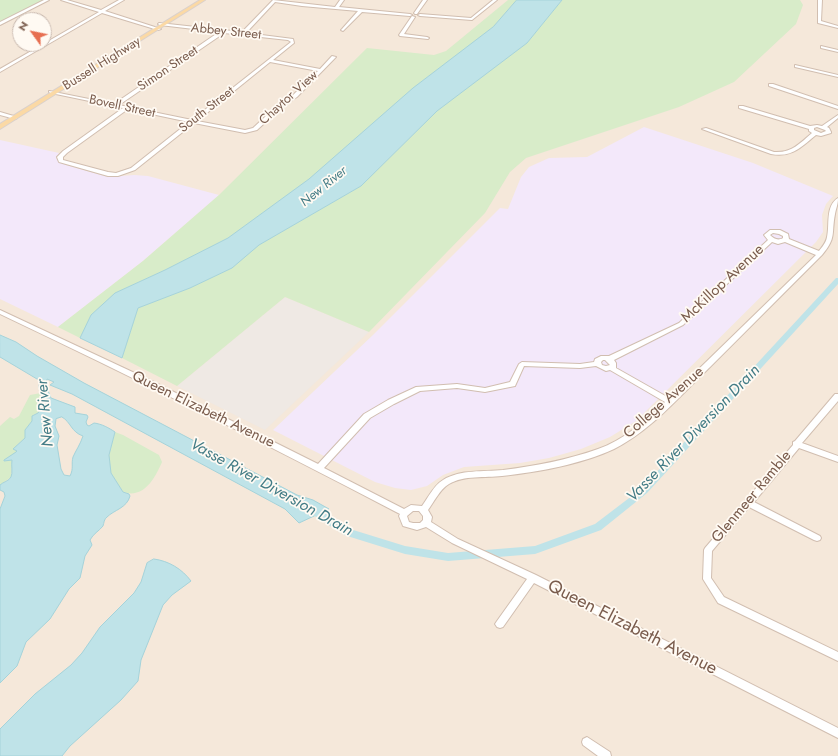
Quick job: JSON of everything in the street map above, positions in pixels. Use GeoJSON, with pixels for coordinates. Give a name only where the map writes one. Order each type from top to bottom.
{"type":"FeatureCollection","features":[{"type":"Feature","properties":{"kind":"main road","name":"Bussell Highway"},"geometry":{"type":"LineString","coordinates":[[160,26],[198,0]]}},
{"type":"Feature","properties":{"kind":"main road","name":"Bussell Highway"},"geometry":{"type":"LineString","coordinates":[[0,127],[53,92],[203,0]]}},
{"type":"Feature","properties":{"kind":"main road","name":"Bussell Highway"},"geometry":{"type":"LineString","coordinates":[[0,123],[12,118]]}},
{"type":"Feature","properties":{"kind":"street"},"geometry":{"type":"LineString","coordinates":[[0,24],[47,0]]}},
{"type":"Feature","properties":{"kind":"street","name":"Abbey Street"},"geometry":{"type":"LineString","coordinates":[[63,0],[160,26],[292,40]]}},
{"type":"Feature","properties":{"kind":"street"},"geometry":{"type":"LineString","coordinates":[[0,70],[104,12],[122,0]]}},
{"type":"Feature","properties":{"kind":"street"},"geometry":{"type":"LineString","coordinates":[[243,34],[275,0],[302,5],[472,19],[495,0]]}},
{"type":"Feature","properties":{"kind":"street"},"geometry":{"type":"LineString","coordinates":[[336,8],[342,0]]}},
{"type":"Feature","properties":{"kind":"street"},"geometry":{"type":"LineString","coordinates":[[424,0],[401,35],[427,38]]}},
{"type":"Feature","properties":{"kind":"street"},"geometry":{"type":"LineString","coordinates":[[820,0],[819,22],[838,26]]}},
{"type":"Feature","properties":{"kind":"street"},"geometry":{"type":"LineString","coordinates":[[343,30],[361,10]]}},
{"type":"Feature","properties":{"kind":"street","name":"Simon Street"},"geometry":{"type":"LineString","coordinates":[[115,105],[222,32]]}},
{"type":"Feature","properties":{"kind":"street","name":"South Street"},"geometry":{"type":"LineString","coordinates":[[116,175],[133,169],[290,46],[293,42],[292,40]]}},
{"type":"Feature","properties":{"kind":"street"},"geometry":{"type":"LineString","coordinates":[[822,47],[838,51]]}},
{"type":"Feature","properties":{"kind":"street","name":"Chaytor View"},"geometry":{"type":"LineString","coordinates":[[194,121],[245,132],[252,131],[281,105],[295,96],[334,57]]}},
{"type":"Feature","properties":{"kind":"street"},"geometry":{"type":"LineString","coordinates":[[270,61],[320,70]]}},
{"type":"Feature","properties":{"kind":"street"},"geometry":{"type":"LineString","coordinates":[[797,66],[838,76]]}},
{"type":"Feature","properties":{"kind":"street"},"geometry":{"type":"LineString","coordinates":[[771,85],[838,108]]}},
{"type":"Feature","properties":{"kind":"street","name":"Bovell Street"},"geometry":{"type":"LineString","coordinates":[[53,92],[194,121]]}},
{"type":"Feature","properties":{"kind":"street"},"geometry":{"type":"LineString","coordinates":[[704,129],[774,153],[782,154],[791,153],[813,130],[817,126],[824,127],[832,133],[824,135],[813,130],[741,107]]}},
{"type":"Feature","properties":{"kind":"street","name":"Simon Street"},"geometry":{"type":"LineString","coordinates":[[116,175],[66,163],[61,161],[60,157],[127,108]]}},
{"type":"Feature","properties":{"kind":"street"},"geometry":{"type":"LineString","coordinates":[[0,113],[12,118]]}},
{"type":"Feature","properties":{"kind":"street"},"geometry":{"type":"LineString","coordinates":[[824,127],[838,116]]}},
{"type":"Feature","properties":{"kind":"street","name":"College Avenue"},"geometry":{"type":"LineString","coordinates":[[424,510],[443,484],[466,475],[502,474],[536,468],[602,451],[624,440],[648,422],[670,402],[820,254],[826,247],[831,236],[832,211],[838,200]]}},
{"type":"Feature","properties":{"kind":"street","name":"McKillop Avenue"},"geometry":{"type":"LineString","coordinates":[[597,364],[597,361],[601,358],[610,359],[681,324],[772,240],[767,235],[769,232],[773,231],[784,234],[786,237],[785,240]]}},
{"type":"Feature","properties":{"kind":"street"},"geometry":{"type":"LineString","coordinates":[[772,240],[785,240],[820,254]]}},
{"type":"Feature","properties":{"kind":"street","name":"Queen Elizabeth Avenue"},"geometry":{"type":"LineString","coordinates":[[0,312],[76,347],[319,468],[405,513]]}},
{"type":"Feature","properties":{"kind":"street"},"geometry":{"type":"LineString","coordinates":[[610,359],[613,365],[611,368]]}},
{"type":"Feature","properties":{"kind":"street"},"geometry":{"type":"LineString","coordinates":[[319,468],[367,416],[391,402],[419,390],[457,386],[485,390],[513,384],[522,364],[580,366],[597,364],[604,368],[611,368],[670,402]]}},
{"type":"Feature","properties":{"kind":"street","name":"Glenmeer Ramble"},"geometry":{"type":"LineString","coordinates":[[838,396],[708,550],[706,579],[721,600],[838,657]]}},
{"type":"Feature","properties":{"kind":"street"},"geometry":{"type":"LineString","coordinates":[[796,444],[838,459]]}},
{"type":"Feature","properties":{"kind":"street"},"geometry":{"type":"LineString","coordinates":[[749,503],[817,538]]}},
{"type":"Feature","properties":{"kind":"street"},"geometry":{"type":"LineString","coordinates":[[411,508],[424,510],[428,517],[426,524],[418,527],[410,526],[404,522],[405,513],[411,508]]}},
{"type":"Feature","properties":{"kind":"street","name":"Queen Elizabeth Avenue"},"geometry":{"type":"LineString","coordinates":[[426,524],[456,541],[516,569],[838,733]]}},
{"type":"Feature","properties":{"kind":"street"},"geometry":{"type":"LineString","coordinates":[[500,624],[533,578]]}},
{"type":"Feature","properties":{"kind":"street"},"geometry":{"type":"LineString","coordinates":[[587,742],[606,756]]}},
{"type":"Feature","properties":{"kind":"shaded area"},"geometry":{"type":"Polygon","coordinates":[[[0,0],[838,0],[838,756],[0,756],[0,0]]]}},
{"type":"Feature","properties":{"kind":"shaded area"},"geometry":{"type":"Polygon","coordinates":[[[644,127],[753,163],[833,196],[826,204],[822,215],[823,232],[816,242],[636,421],[610,437],[581,449],[549,458],[520,463],[464,467],[443,475],[427,486],[411,490],[395,488],[375,482],[273,430],[374,334],[500,208],[508,209],[521,177],[529,167],[549,158],[587,157],[644,127]]]}},
{"type":"Feature","properties":{"kind":"shaded area"},"geometry":{"type":"Polygon","coordinates":[[[0,140],[59,153],[56,158],[58,161],[66,165],[108,177],[134,175],[148,176],[219,195],[143,261],[58,327],[0,299],[0,140]]]}},
{"type":"Feature","properties":{"kind":"shaded area"},"geometry":{"type":"Polygon","coordinates":[[[285,297],[369,332],[265,430],[177,386],[285,297]]]}},
{"type":"Feature","properties":{"kind":"green space"},"geometry":{"type":"Polygon","coordinates":[[[0,0],[44,0],[21,12],[12,12],[12,17],[0,23],[0,0]]]}},
{"type":"Feature","properties":{"kind":"green space"},"geometry":{"type":"Polygon","coordinates":[[[508,0],[517,0],[493,27],[413,88],[309,179],[228,238],[165,270],[115,293],[91,315],[80,338],[58,327],[143,261],[219,195],[367,48],[434,55],[446,51],[508,0]]]}},
{"type":"Feature","properties":{"kind":"green space"},"geometry":{"type":"Polygon","coordinates":[[[562,0],[800,0],[803,5],[796,24],[734,82],[679,107],[526,158],[510,172],[485,213],[369,332],[285,297],[177,386],[122,358],[138,308],[190,288],[232,268],[259,245],[361,186],[437,111],[527,43],[562,0]]]}},
{"type":"Feature","properties":{"kind":"green space"},"geometry":{"type":"Polygon","coordinates":[[[41,393],[44,405],[38,413],[33,415],[32,421],[25,430],[25,438],[17,445],[17,451],[12,461],[11,477],[0,485],[0,426],[10,417],[14,419],[19,416],[30,395],[41,393]]]}},
{"type":"Feature","properties":{"kind":"green space"},"geometry":{"type":"Polygon","coordinates":[[[115,432],[159,455],[162,462],[148,486],[137,493],[123,492],[109,468],[109,458],[115,432]]]}},
{"type":"Feature","properties":{"kind":"water","name":"New River"},"geometry":{"type":"Polygon","coordinates":[[[517,0],[562,0],[527,43],[437,111],[361,186],[259,245],[232,268],[190,288],[138,308],[122,358],[80,338],[91,315],[115,293],[165,270],[228,238],[309,179],[413,88],[493,27],[517,0]]]}},
{"type":"Feature","properties":{"kind":"water","name":"New River"},"geometry":{"type":"Polygon","coordinates":[[[0,335],[16,342],[84,383],[297,495],[313,500],[329,509],[299,523],[285,509],[72,394],[50,385],[54,382],[47,379],[46,386],[51,398],[75,407],[75,413],[87,415],[87,425],[89,426],[94,423],[105,426],[115,432],[109,455],[111,473],[123,492],[129,494],[130,496],[123,506],[106,518],[103,526],[91,538],[90,540],[92,545],[85,556],[80,578],[69,589],[50,619],[26,642],[17,666],[0,683],[0,509],[5,496],[4,492],[0,490],[0,485],[9,480],[12,475],[12,460],[4,460],[17,451],[13,449],[25,438],[25,430],[32,421],[32,416],[38,413],[44,405],[39,387],[40,379],[37,379],[0,357],[0,335]],[[62,417],[56,419],[55,426],[59,436],[57,445],[61,469],[64,475],[70,476],[73,457],[83,436],[76,432],[62,417]]]}},
{"type":"Feature","properties":{"kind":"water"},"geometry":{"type":"Polygon","coordinates":[[[154,559],[175,566],[191,581],[172,595],[163,605],[141,660],[138,681],[121,700],[70,746],[62,756],[0,756],[0,729],[35,694],[71,665],[82,653],[100,627],[134,593],[141,582],[147,563],[154,559]]]}},
{"type":"Feature","properties":{"kind":"waterway","name":"Vasse River Diversion Drain"},"geometry":{"type":"LineString","coordinates":[[310,508],[347,532],[405,550],[448,557],[535,550],[598,527],[644,491],[838,280]]}}]}
